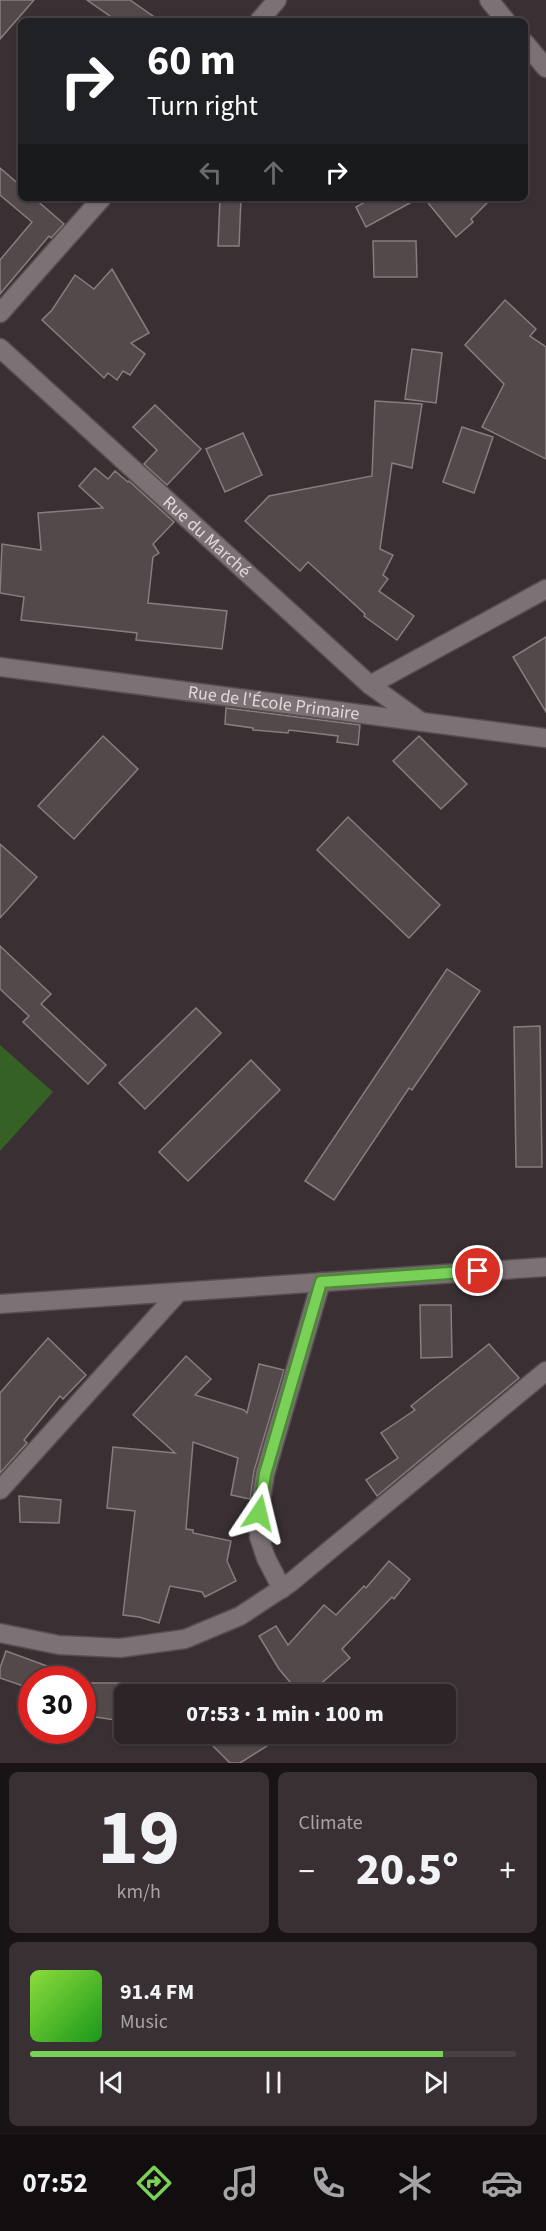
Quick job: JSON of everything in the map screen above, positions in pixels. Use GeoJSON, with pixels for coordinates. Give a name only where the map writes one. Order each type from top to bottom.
{"type":"FeatureCollection","features":[{"type":"Feature","properties":{"kind":"street"},"geometry":{"type":"LineString","coordinates":[[262,18],[278,0]]}},
{"type":"Feature","properties":{"kind":"street"},"geometry":{"type":"LineString","coordinates":[[489,0],[504,18]]}},
{"type":"Feature","properties":{"kind":"street"},"geometry":{"type":"LineString","coordinates":[[528,47],[546,68]]}},
{"type":"Feature","properties":{"kind":"street"},"geometry":{"type":"LineString","coordinates":[[0,312],[99,201]]}},
{"type":"Feature","properties":{"kind":"street","name":"Rue du Marché"},"geometry":{"type":"LineString","coordinates":[[0,348],[370,685],[420,721]]}},
{"type":"Feature","properties":{"kind":"street"},"geometry":{"type":"LineString","coordinates":[[370,685],[546,589]]}},
{"type":"Feature","properties":{"kind":"street","name":"Rue de l'École Primaire"},"geometry":{"type":"LineString","coordinates":[[0,667],[546,738]]}},
{"type":"Feature","properties":{"kind":"street"},"geometry":{"type":"LineString","coordinates":[[0,1304],[546,1267]]}},
{"type":"Feature","properties":{"kind":"street"},"geometry":{"type":"LineString","coordinates":[[282,1589],[266,1558],[259,1537],[259,1513],[265,1474],[321,1282]]}},
{"type":"Feature","properties":{"kind":"street"},"geometry":{"type":"LineString","coordinates":[[0,1490],[178,1293]]}},
{"type":"Feature","properties":{"kind":"street"},"geometry":{"type":"LineString","coordinates":[[0,1633],[59,1645],[120,1648],[185,1639],[240,1616],[282,1589],[546,1371]]}},
{"type":"Feature","properties":{"kind":"green space"},"geometry":{"type":"Polygon","coordinates":[[[0,1045],[53,1092],[0,1151],[0,1045]]]}},
{"type":"Feature","properties":{"kind":"building"},"geometry":{"type":"Polygon","coordinates":[[[0,0],[34,0],[18,18],[0,39],[0,0]]]}},
{"type":"Feature","properties":{"kind":"building"},"geometry":{"type":"Polygon","coordinates":[[[87,0],[130,0],[156,18],[113,18],[87,0]]]}},
{"type":"Feature","properties":{"kind":"building"},"geometry":{"type":"Polygon","coordinates":[[[0,168],[18,183],[18,201],[37,201],[64,224],[51,238],[49,236],[0,294],[0,260],[32,222],[0,195],[0,168]]]}},
{"type":"Feature","properties":{"kind":"building"},"geometry":{"type":"Polygon","coordinates":[[[220,201],[241,201],[239,246],[218,246],[220,201]]]}},
{"type":"Feature","properties":{"kind":"building"},"geometry":{"type":"Polygon","coordinates":[[[367,201],[414,201],[366,227],[356,207],[367,201]]]}},
{"type":"Feature","properties":{"kind":"building"},"geometry":{"type":"Polygon","coordinates":[[[426,201],[489,201],[471,219],[473,222],[456,237],[426,201]]]}},
{"type":"Feature","properties":{"kind":"building"},"geometry":{"type":"Polygon","coordinates":[[[373,241],[416,241],[417,277],[374,277],[373,241]]]}},
{"type":"Feature","properties":{"kind":"building"},"geometry":{"type":"Polygon","coordinates":[[[112,269],[149,333],[131,343],[145,354],[130,375],[123,371],[117,380],[108,373],[104,378],[42,320],[52,310],[75,275],[94,289],[112,269]]]}},
{"type":"Feature","properties":{"kind":"building"},"geometry":{"type":"Polygon","coordinates":[[[505,300],[536,329],[530,336],[546,347],[546,459],[482,427],[504,384],[465,345],[505,300]]]}},
{"type":"Feature","properties":{"kind":"building"},"geometry":{"type":"Polygon","coordinates":[[[412,349],[442,353],[436,403],[405,399],[412,349]]]}},
{"type":"Feature","properties":{"kind":"building"},"geometry":{"type":"Polygon","coordinates":[[[375,401],[422,404],[412,468],[392,463],[380,549],[393,555],[383,575],[388,579],[379,591],[414,616],[397,640],[364,616],[365,614],[308,562],[300,571],[245,521],[269,496],[372,476],[375,401]]]}},
{"type":"Feature","properties":{"kind":"building"},"geometry":{"type":"Polygon","coordinates":[[[155,405],[201,449],[167,485],[144,464],[157,450],[133,427],[155,405]]]}},
{"type":"Feature","properties":{"kind":"building"},"geometry":{"type":"Polygon","coordinates":[[[462,427],[493,437],[474,493],[443,482],[462,427]]]}},
{"type":"Feature","properties":{"kind":"building"},"geometry":{"type":"Polygon","coordinates":[[[243,433],[262,475],[225,492],[206,449],[243,433]]]}},
{"type":"Feature","properties":{"kind":"building"},"geometry":{"type":"Polygon","coordinates":[[[95,468],[108,479],[115,471],[174,522],[153,544],[159,553],[153,557],[148,603],[227,611],[222,649],[136,640],[137,633],[21,620],[24,597],[0,593],[2,544],[41,550],[38,513],[103,508],[79,486],[95,468]]]}},
{"type":"Feature","properties":{"kind":"building"},"geometry":{"type":"Polygon","coordinates":[[[546,637],[546,712],[513,657],[546,637]]]}},
{"type":"Feature","properties":{"kind":"building"},"geometry":{"type":"Polygon","coordinates":[[[226,708],[360,725],[358,745],[337,742],[338,736],[289,730],[288,733],[253,730],[253,728],[225,724],[226,708]]]}},
{"type":"Feature","properties":{"kind":"building"},"geometry":{"type":"Polygon","coordinates":[[[103,736],[138,769],[74,839],[38,806],[103,736]]]}},
{"type":"Feature","properties":{"kind":"building"},"geometry":{"type":"Polygon","coordinates":[[[419,736],[467,784],[441,809],[393,761],[419,736]]]}},
{"type":"Feature","properties":{"kind":"building"},"geometry":{"type":"Polygon","coordinates":[[[348,817],[440,905],[409,938],[317,850],[348,817]]]}},
{"type":"Feature","properties":{"kind":"building"},"geometry":{"type":"Polygon","coordinates":[[[0,844],[37,877],[0,918],[0,844]]]}},
{"type":"Feature","properties":{"kind":"building"},"geometry":{"type":"Polygon","coordinates":[[[0,946],[51,994],[41,1004],[106,1065],[88,1084],[23,1022],[29,1016],[0,989],[0,946]]]}},
{"type":"Feature","properties":{"kind":"building"},"geometry":{"type":"Polygon","coordinates":[[[447,969],[480,991],[412,1090],[409,1088],[334,1200],[305,1181],[447,969]]]}},
{"type":"Feature","properties":{"kind":"building"},"geometry":{"type":"Polygon","coordinates":[[[196,1008],[221,1033],[145,1109],[119,1083],[196,1008]]]}},
{"type":"Feature","properties":{"kind":"building"},"geometry":{"type":"Polygon","coordinates":[[[540,1026],[542,1167],[516,1167],[514,1027],[540,1026]]]}},
{"type":"Feature","properties":{"kind":"building"},"geometry":{"type":"Polygon","coordinates":[[[251,1060],[280,1090],[188,1181],[159,1152],[251,1060]]]}},
{"type":"Feature","properties":{"kind":"building"},"geometry":{"type":"Polygon","coordinates":[[[420,1305],[451,1305],[452,1357],[421,1358],[420,1305]]]}},
{"type":"Feature","properties":{"kind":"building"},"geometry":{"type":"Polygon","coordinates":[[[48,1338],[86,1375],[63,1399],[60,1396],[24,1440],[27,1443],[0,1473],[0,1393],[48,1338]]]}},
{"type":"Feature","properties":{"kind":"building"},"geometry":{"type":"Polygon","coordinates":[[[489,1344],[519,1378],[377,1496],[366,1480],[398,1458],[381,1433],[415,1410],[411,1406],[489,1344]]]}},
{"type":"Feature","properties":{"kind":"building"},"geometry":{"type":"Polygon","coordinates":[[[186,1356],[211,1379],[195,1395],[244,1410],[247,1413],[259,1364],[284,1370],[254,1471],[250,1499],[231,1495],[238,1458],[193,1442],[186,1529],[193,1530],[193,1533],[231,1541],[227,1561],[236,1581],[205,1597],[202,1592],[170,1586],[159,1623],[123,1615],[135,1511],[107,1508],[113,1447],[175,1453],[133,1415],[186,1356]]]}},
{"type":"Feature","properties":{"kind":"building"},"geometry":{"type":"Polygon","coordinates":[[[19,1496],[61,1500],[59,1523],[20,1522],[19,1496]]]}},
{"type":"Feature","properties":{"kind":"building"},"geometry":{"type":"Polygon","coordinates":[[[389,1561],[410,1579],[394,1599],[392,1597],[342,1649],[350,1658],[320,1684],[292,1684],[279,1669],[259,1636],[276,1626],[288,1645],[324,1605],[336,1615],[364,1586],[366,1588],[389,1561]]]}},
{"type":"Feature","properties":{"kind":"building"},"geometry":{"type":"Polygon","coordinates":[[[6,1651],[47,1666],[18,1666],[18,1684],[0,1678],[0,1668],[6,1651]]]}},
{"type":"Feature","properties":{"kind":"building"},"geometry":{"type":"Polygon","coordinates":[[[96,1683],[129,1683],[114,1684],[114,1720],[96,1717],[96,1683]]]}},
{"type":"Feature","properties":{"kind":"building"},"geometry":{"type":"Polygon","coordinates":[[[211,1744],[270,1744],[240,1763],[230,1763],[211,1744]]]}},
{"type":"Feature","properties":{"kind":"route"},"geometry":{"type":"LineString","coordinates":[[259,1513],[265,1474],[321,1282],[478,1271]]}}]}
